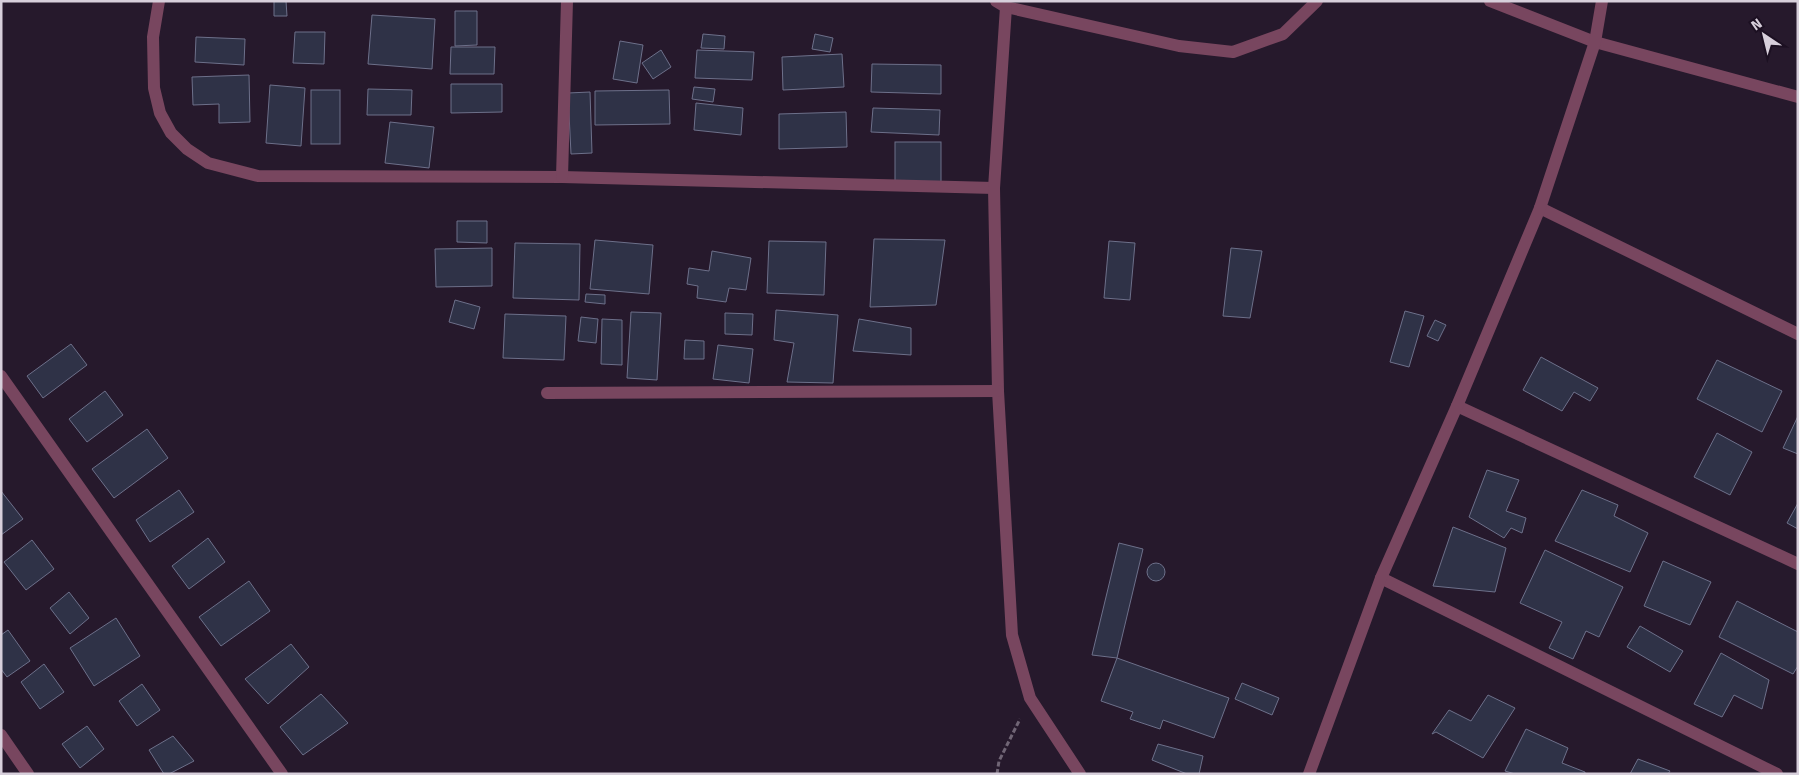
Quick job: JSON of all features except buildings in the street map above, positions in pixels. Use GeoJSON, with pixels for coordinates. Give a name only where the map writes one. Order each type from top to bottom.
{"type":"FeatureCollection","features":[{"type":"Feature","properties":{"kind":"street"},"geometry":{"type":"LineString","coordinates":[[159,1],[153,37],[154,88],[160,113],[171,133],[187,149],[208,163],[258,176],[562,177],[994,188]]}},
{"type":"Feature","properties":{"kind":"street"},"geometry":{"type":"LineString","coordinates":[[562,177],[567,1]]}},
{"type":"Feature","properties":{"kind":"street"},"geometry":{"type":"LineString","coordinates":[[1080,774],[1030,698],[1012,635],[998,391],[994,188],[1001,4],[1179,46],[1233,52],[1283,34],[1317,1]]}},
{"type":"Feature","properties":{"kind":"street"},"geometry":{"type":"LineString","coordinates":[[1490,1],[1595,42],[1798,97]]}},
{"type":"Feature","properties":{"kind":"street"},"geometry":{"type":"LineString","coordinates":[[1309,774],[1381,578],[1457,406],[1540,208],[1595,42],[1602,1]]}},
{"type":"Feature","properties":{"kind":"street"},"geometry":{"type":"LineString","coordinates":[[1540,208],[1798,334]]}},
{"type":"Feature","properties":{"kind":"street"},"geometry":{"type":"LineString","coordinates":[[1,376],[282,774]]}},
{"type":"Feature","properties":{"kind":"street"},"geometry":{"type":"LineString","coordinates":[[547,393],[998,391]]}},
{"type":"Feature","properties":{"kind":"street"},"geometry":{"type":"LineString","coordinates":[[1457,406],[1798,564]]}},
{"type":"Feature","properties":{"kind":"street"},"geometry":{"type":"LineString","coordinates":[[1381,578],[1777,774]]}},
{"type":"Feature","properties":{"kind":"street"},"geometry":{"type":"LineString","coordinates":[[1,735],[28,774]]}},
{"type":"Feature","properties":{"kind":"path"},"geometry":{"type":"LineString","coordinates":[[998,774],[999,761],[1030,698]]}}]}
